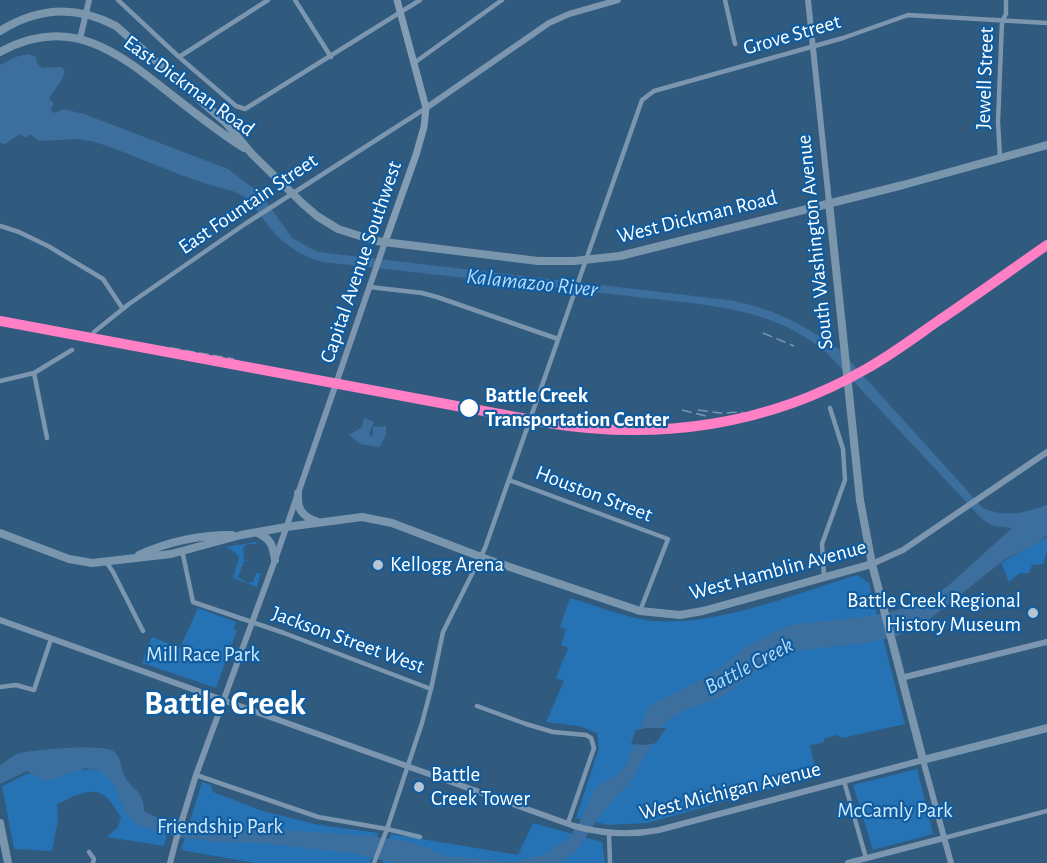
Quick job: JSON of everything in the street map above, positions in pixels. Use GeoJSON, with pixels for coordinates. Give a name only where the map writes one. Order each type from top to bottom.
{"type":"FeatureCollection","features":[{"type":"Feature","properties":{"kind":"highway"},"geometry":{"type":"LineString","coordinates":[[298,492],[300,512],[319,522]]}},
{"type":"Feature","properties":{"kind":"highway","name":"West Hamblin Avenue"},"geometry":{"type":"LineString","coordinates":[[241,535],[350,518],[382,520],[640,611],[680,615],[703,611],[872,564]]}},
{"type":"Feature","properties":{"kind":"highway"},"geometry":{"type":"LineString","coordinates":[[257,532],[272,543],[275,560]]}},
{"type":"Feature","properties":{"kind":"highway"},"geometry":{"type":"LineString","coordinates":[[0,533],[69,559],[92,563],[107,563],[182,551],[241,535]]}},
{"type":"Feature","properties":{"kind":"highway"},"geometry":{"type":"LineString","coordinates":[[130,559],[180,542],[220,535],[241,535]]}},
{"type":"Feature","properties":{"kind":"highway","name":"South Washington Avenue"},"geometry":{"type":"LineString","coordinates":[[872,564],[923,760]]}},
{"type":"Feature","properties":{"kind":"highway","name":"West Michigan Avenue"},"geometry":{"type":"LineString","coordinates":[[923,760],[1047,728]]}},
{"type":"Feature","properties":{"kind":"main road","name":"Capital Avenue Southwest"},"geometry":{"type":"LineString","coordinates":[[385,242],[416,155],[424,128],[426,108],[397,0]]}},
{"type":"Feature","properties":{"kind":"main road","name":"East Dickman Road"},"geometry":{"type":"LineString","coordinates":[[0,32],[27,18],[45,13],[87,13],[117,26],[226,123],[252,154],[317,216],[355,236],[385,242]]}},
{"type":"Feature","properties":{"kind":"main road","name":"East Dickman Road"},"geometry":{"type":"LineString","coordinates":[[0,52],[41,38],[64,36],[108,49],[123,58],[220,133],[252,154]]}},
{"type":"Feature","properties":{"kind":"main road","name":"West Dickman Road"},"geometry":{"type":"LineString","coordinates":[[385,242],[538,261],[564,262],[620,256],[903,185],[1047,146]]}},
{"type":"Feature","properties":{"kind":"main road","name":"South Washington Avenue"},"geometry":{"type":"LineString","coordinates":[[829,202],[860,500],[872,564]]}},
{"type":"Feature","properties":{"kind":"main road"},"geometry":{"type":"LineString","coordinates":[[0,824],[5,858]]}},
{"type":"Feature","properties":{"kind":"street"},"geometry":{"type":"LineString","coordinates":[[80,39],[89,0]]}},
{"type":"Feature","properties":{"kind":"street"},"geometry":{"type":"LineString","coordinates":[[118,0],[179,57],[238,108],[243,109],[251,108],[420,0]]}},
{"type":"Feature","properties":{"kind":"street"},"geometry":{"type":"LineString","coordinates":[[179,57],[268,0]]}},
{"type":"Feature","properties":{"kind":"street"},"geometry":{"type":"LineString","coordinates":[[295,0],[331,57]]}},
{"type":"Feature","properties":{"kind":"street"},"geometry":{"type":"LineString","coordinates":[[414,63],[502,0]]}},
{"type":"Feature","properties":{"kind":"street"},"geometry":{"type":"LineString","coordinates":[[426,108],[539,29],[574,13],[618,0]]}},
{"type":"Feature","properties":{"kind":"street"},"geometry":{"type":"LineString","coordinates":[[724,0],[735,44]]}},
{"type":"Feature","properties":{"kind":"street","name":"South Washington Avenue"},"geometry":{"type":"LineString","coordinates":[[808,0],[829,202]]}},
{"type":"Feature","properties":{"kind":"street","name":"Jewell Street"},"geometry":{"type":"LineString","coordinates":[[1000,158],[998,122],[1002,21],[1006,14],[1006,0]]}},
{"type":"Feature","properties":{"kind":"street","name":"Grove Street"},"geometry":{"type":"LineString","coordinates":[[586,259],[640,106],[646,96],[654,91],[861,33],[908,15],[1047,23]]}},
{"type":"Feature","properties":{"kind":"street","name":"East Fountain Street"},"geometry":{"type":"LineString","coordinates":[[94,332],[123,309],[258,215],[426,108]]}},
{"type":"Feature","properties":{"kind":"street"},"geometry":{"type":"LineString","coordinates":[[0,226],[20,232],[48,246],[103,279],[123,309]]}},
{"type":"Feature","properties":{"kind":"street","name":"Capital Avenue Southwest"},"geometry":{"type":"LineString","coordinates":[[170,863],[196,775],[275,560],[385,242]]}},
{"type":"Feature","properties":{"kind":"street"},"geometry":{"type":"LineString","coordinates":[[374,862],[386,832],[431,688],[443,632],[482,557],[586,259]]}},
{"type":"Feature","properties":{"kind":"street"},"geometry":{"type":"LineString","coordinates":[[370,287],[437,297],[558,339]]}},
{"type":"Feature","properties":{"kind":"street"},"geometry":{"type":"LineString","coordinates":[[0,381],[34,373],[72,350]]}},
{"type":"Feature","properties":{"kind":"street"},"geometry":{"type":"LineString","coordinates":[[34,373],[47,438]]}},
{"type":"Feature","properties":{"kind":"street"},"geometry":{"type":"LineString","coordinates":[[824,576],[822,544],[845,480],[843,449],[830,408]]}},
{"type":"Feature","properties":{"kind":"street","name":"West Hamblin Avenue"},"geometry":{"type":"LineString","coordinates":[[872,564],[903,550],[1047,452]]}},
{"type":"Feature","properties":{"kind":"street","name":"Houston Street"},"geometry":{"type":"LineString","coordinates":[[509,480],[668,539],[640,611]]}},
{"type":"Feature","properties":{"kind":"street"},"geometry":{"type":"LineString","coordinates":[[180,542],[182,551]]}},
{"type":"Feature","properties":{"kind":"street","name":"Jackson Street West"},"geometry":{"type":"LineString","coordinates":[[182,551],[193,602],[431,688]]}},
{"type":"Feature","properties":{"kind":"street"},"geometry":{"type":"LineString","coordinates":[[107,563],[143,631]]}},
{"type":"Feature","properties":{"kind":"street","name":"West Michigan Avenue"},"geometry":{"type":"LineString","coordinates":[[0,621],[571,824],[605,833],[634,834],[659,830],[923,760]]}},
{"type":"Feature","properties":{"kind":"street"},"geometry":{"type":"LineString","coordinates":[[0,687],[16,685],[34,690],[51,639]]}},
{"type":"Feature","properties":{"kind":"street"},"geometry":{"type":"LineString","coordinates":[[901,678],[1047,642]]}},
{"type":"Feature","properties":{"kind":"street"},"geometry":{"type":"LineString","coordinates":[[477,706],[553,732],[586,735],[593,741],[594,748],[571,824]]}},
{"type":"Feature","properties":{"kind":"street"},"geometry":{"type":"LineString","coordinates":[[923,760],[951,863]]}},
{"type":"Feature","properties":{"kind":"street"},"geometry":{"type":"LineString","coordinates":[[196,775],[318,817],[420,837]]}},
{"type":"Feature","properties":{"kind":"street"},"geometry":{"type":"LineString","coordinates":[[844,781],[866,858]]}},
{"type":"Feature","properties":{"kind":"street"},"geometry":{"type":"LineString","coordinates":[[848,863],[1047,812]]}},
{"type":"Feature","properties":{"kind":"street"},"geometry":{"type":"LineString","coordinates":[[605,833],[610,863]]}},
{"type":"Feature","properties":{"kind":"street"},"geometry":{"type":"LineString","coordinates":[[89,852],[94,859],[93,863]]}},
{"type":"Feature","properties":{"kind":"green space"},"geometry":{"type":"Polygon","coordinates":[[[1047,537],[1047,551],[1043,564],[1032,565],[1029,573],[1020,573],[1009,582],[1001,563],[1047,537]]]}},
{"type":"Feature","properties":{"kind":"green space"},"geometry":{"type":"Polygon","coordinates":[[[256,542],[257,544],[247,544],[243,548],[244,560],[249,561],[244,561],[238,577],[247,583],[253,582],[256,573],[261,573],[257,587],[233,578],[239,557],[226,547],[256,542]]]}},
{"type":"Feature","properties":{"kind":"green space"},"geometry":{"type":"Polygon","coordinates":[[[857,575],[869,583],[905,724],[842,738],[837,735],[825,738],[823,743],[810,745],[817,776],[647,823],[609,825],[576,818],[599,748],[597,733],[579,726],[546,722],[564,681],[556,678],[568,648],[561,645],[566,629],[560,627],[570,598],[646,620],[698,619],[752,608],[857,575]]]}},
{"type":"Feature","properties":{"kind":"green space","name":"Mill Race Park"},"geometry":{"type":"Polygon","coordinates":[[[198,608],[236,622],[233,629],[237,630],[216,688],[142,663],[152,637],[180,648],[198,608]]]}},
{"type":"Feature","properties":{"kind":"green space"},"geometry":{"type":"Polygon","coordinates":[[[92,769],[107,772],[133,815],[167,834],[164,846],[107,837],[118,827],[121,817],[101,793],[88,792],[57,804],[58,820],[52,851],[14,849],[2,786],[27,774],[92,769]]]}},
{"type":"Feature","properties":{"kind":"green space","name":"McCamly Park"},"geometry":{"type":"Polygon","coordinates":[[[917,769],[933,834],[873,850],[853,785],[917,769]]]}},
{"type":"Feature","properties":{"kind":"green space","name":"Friendship Park"},"geometry":{"type":"Polygon","coordinates":[[[202,782],[211,785],[213,792],[263,811],[319,825],[378,833],[370,863],[255,863],[181,850],[202,782]]]}},
{"type":"Feature","properties":{"kind":"green space"},"geometry":{"type":"Polygon","coordinates":[[[533,823],[602,842],[605,863],[382,863],[391,834],[518,855],[533,823]]]}},
{"type":"Feature","properties":{"kind":"water","name":"Kalamazoo River"},"geometry":{"type":"Polygon","coordinates":[[[28,54],[35,56],[42,68],[62,67],[65,72],[49,98],[54,104],[50,109],[54,113],[63,109],[84,114],[228,169],[261,194],[292,238],[318,252],[728,300],[759,307],[787,318],[840,350],[983,508],[1007,514],[1047,505],[1047,535],[1033,546],[1004,560],[931,618],[897,636],[871,642],[796,651],[771,661],[722,697],[686,710],[667,720],[631,781],[599,816],[577,851],[559,863],[395,863],[351,853],[261,843],[184,838],[137,824],[125,812],[115,787],[108,777],[99,770],[85,768],[47,781],[27,771],[0,784],[0,765],[15,755],[65,748],[106,749],[118,756],[127,780],[142,798],[144,811],[167,820],[369,836],[405,841],[447,856],[513,862],[546,854],[569,838],[581,820],[595,789],[626,766],[643,720],[649,708],[658,701],[720,669],[743,649],[790,625],[871,616],[898,610],[933,596],[948,586],[1012,528],[993,526],[983,520],[827,353],[795,331],[779,324],[746,313],[691,303],[323,262],[289,246],[270,228],[249,201],[234,192],[95,142],[76,139],[39,141],[30,134],[26,138],[20,134],[5,144],[0,143],[0,65],[15,57],[28,54]]]}},
{"type":"Feature","properties":{"kind":"water"},"geometry":{"type":"Polygon","coordinates":[[[364,418],[374,422],[369,433],[371,437],[373,427],[386,426],[386,434],[380,447],[360,444],[349,435],[362,427],[364,418]]]}},
{"type":"Feature","properties":{"kind":"pier"},"geometry":{"type":"Polygon","coordinates":[[[666,728],[656,743],[631,744],[636,730],[666,728]]]}},
{"type":"Feature","properties":{"kind":"railway"},"geometry":{"type":"LineString","coordinates":[[235,364],[568,426],[646,430],[683,428],[756,414],[792,403],[863,371],[900,348],[1047,245]]}},
{"type":"Feature","properties":{"kind":"railway"},"geometry":{"type":"LineString","coordinates":[[763,333],[794,346]]}},
{"type":"Feature","properties":{"kind":"railway"},"geometry":{"type":"LineString","coordinates":[[127,344],[172,348],[234,359]]}},
{"type":"Feature","properties":{"kind":"railway"},"geometry":{"type":"LineString","coordinates":[[682,410],[706,416]]}},
{"type":"Feature","properties":{"kind":"railway"},"geometry":{"type":"LineString","coordinates":[[698,410],[720,413],[743,412]]}},
{"type":"Feature","properties":{"kind":"transit line"},"geometry":{"type":"LineString","coordinates":[[0,321],[548,423],[631,430],[672,429],[712,424],[752,415],[791,404],[829,388],[894,352],[1047,245]]}},
{"type":"Feature","properties":{"kind":"place","name":"Battle Creek Transportation Center"},"geometry":{"type":"Point","coordinates":[469,408]}},
{"type":"Feature","properties":{"kind":"place","name":"Kellogg Arena"},"geometry":{"type":"Point","coordinates":[378,565]}},
{"type":"Feature","properties":{"kind":"place","name":"Battle Creek Regional History Museum"},"geometry":{"type":"Point","coordinates":[1033,613]}},
{"type":"Feature","properties":{"kind":"place","name":"Battle Creek Tower"},"geometry":{"type":"Point","coordinates":[419,787]}},
{"type":"Feature","properties":{"kind":"district","name":"Battle Creek"},"geometry":{"type":"Point","coordinates":[225,704]}}]}
